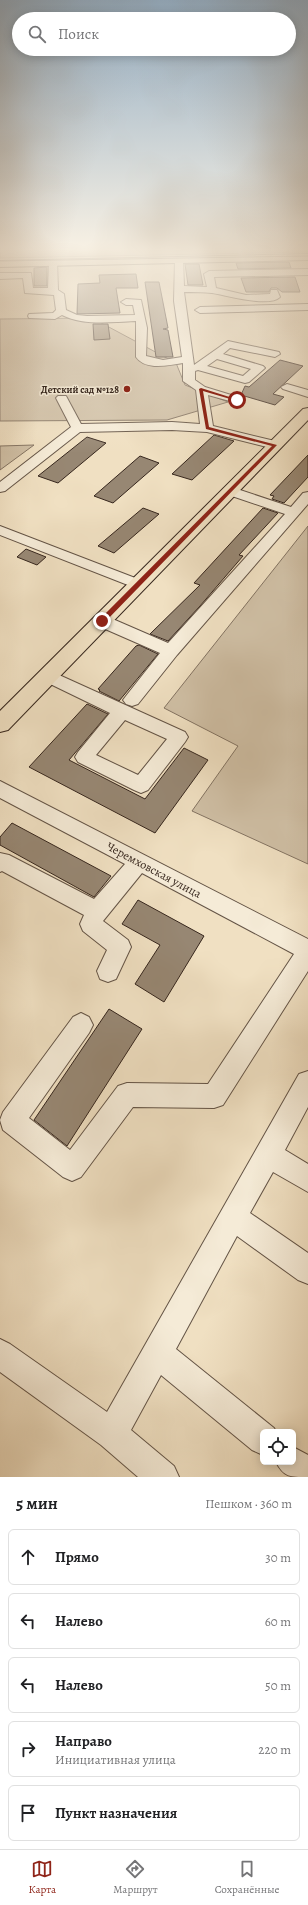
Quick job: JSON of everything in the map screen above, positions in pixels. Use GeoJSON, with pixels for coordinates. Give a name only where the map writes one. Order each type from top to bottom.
{"type":"FeatureCollection","features":[{"type":"Feature","properties":{"kind":"main road"},"geometry":{"type":"LineString","coordinates":[[0,724],[308,412]]}},
{"type":"Feature","properties":{"kind":"street"},"geometry":{"type":"LineString","coordinates":[[33,316],[55,316]]}},
{"type":"Feature","properties":{"kind":"street"},"geometry":{"type":"LineString","coordinates":[[71,316],[75,318],[141,323]]}},
{"type":"Feature","properties":{"kind":"street"},"geometry":{"type":"LineString","coordinates":[[140,316],[141,357],[145,361],[192,365],[246,380],[259,368],[214,355]]}},
{"type":"Feature","properties":{"kind":"street"},"geometry":{"type":"LineString","coordinates":[[184,316],[192,365],[189,381],[201,389],[237,400]]}},
{"type":"Feature","properties":{"kind":"street"},"geometry":{"type":"LineString","coordinates":[[117,329],[141,323]]}},
{"type":"Feature","properties":{"kind":"street"},"geometry":{"type":"LineString","coordinates":[[192,365],[214,355],[228,344],[275,354]]}},
{"type":"Feature","properties":{"kind":"street"},"geometry":{"type":"LineString","coordinates":[[287,387],[308,394]]}},
{"type":"Feature","properties":{"kind":"street"},"geometry":{"type":"LineString","coordinates":[[201,389],[207,428]]}},
{"type":"Feature","properties":{"kind":"street"},"geometry":{"type":"LineString","coordinates":[[62,398],[77,428]]}},
{"type":"Feature","properties":{"kind":"street"},"geometry":{"type":"LineString","coordinates":[[0,488],[77,428],[122,422],[207,428],[275,445]]}},
{"type":"Feature","properties":{"kind":"street"},"geometry":{"type":"LineString","coordinates":[[231,491],[293,512]]}},
{"type":"Feature","properties":{"kind":"street"},"geometry":{"type":"LineString","coordinates":[[48,676],[127,705],[179,737],[141,785],[84,757],[127,705],[170,651],[308,496]]}},
{"type":"Feature","properties":{"kind":"street"},"geometry":{"type":"LineString","coordinates":[[0,530],[138,584]]}},
{"type":"Feature","properties":{"kind":"street"},"geometry":{"type":"LineString","coordinates":[[102,621],[170,651]]}},
{"type":"Feature","properties":{"kind":"street","name":"Черемховская улица"},"geometry":{"type":"LineString","coordinates":[[0,789],[308,951]]}},
{"type":"Feature","properties":{"kind":"street"},"geometry":{"type":"LineString","coordinates":[[0,863],[2,861],[97,911]]}},
{"type":"Feature","properties":{"kind":"street"},"geometry":{"type":"LineString","coordinates":[[108,971],[120,947],[91,924],[97,911],[139,862]]}},
{"type":"Feature","properties":{"kind":"street"},"geometry":{"type":"LineString","coordinates":[[82,1025],[12,1121],[72,1168],[127,1095],[214,1096],[308,951]]}},
{"type":"Feature","properties":{"kind":"street"},"geometry":{"type":"LineString","coordinates":[[112,1434],[307,1086]]}},
{"type":"Feature","properties":{"kind":"street"},"geometry":{"type":"LineString","coordinates":[[268,1154],[308,1179]]}},
{"type":"Feature","properties":{"kind":"street"},"geometry":{"type":"LineString","coordinates":[[233,1217],[308,1270]]}},
{"type":"Feature","properties":{"kind":"street"},"geometry":{"type":"LineString","coordinates":[[157,1353],[260,1436]]}},
{"type":"Feature","properties":{"kind":"street"},"geometry":{"type":"LineString","coordinates":[[0,1354],[112,1434],[163,1477]]}},
{"type":"Feature","properties":{"kind":"street"},"geometry":{"type":"LineString","coordinates":[[296,1465],[308,1475]]}},
{"type":"Feature","properties":{"kind":"shaded area"},"geometry":{"type":"Polygon","coordinates":[[[92,318],[176,363],[185,385],[228,402],[167,420],[0,421],[0,319],[92,318]]]}},
{"type":"Feature","properties":{"kind":"shaded area"},"geometry":{"type":"Polygon","coordinates":[[[34,445],[0,470],[0,446],[34,445]]]}},
{"type":"Feature","properties":{"kind":"shaded area"},"geometry":{"type":"Polygon","coordinates":[[[308,526],[308,864],[192,811],[238,746],[164,708],[308,526]]]}},
{"type":"Feature","properties":{"kind":"building"},"geometry":{"type":"Polygon","coordinates":[[[150,316],[166,316],[168,328],[163,329],[168,330],[173,357],[156,357],[150,316]]]}},
{"type":"Feature","properties":{"kind":"building"},"geometry":{"type":"Polygon","coordinates":[[[93,324],[108,324],[110,339],[94,340],[93,324]]]}},
{"type":"Feature","properties":{"kind":"building"},"geometry":{"type":"Polygon","coordinates":[[[280,360],[303,366],[273,394],[284,397],[275,405],[241,395],[245,386],[249,387],[280,360]]]}},
{"type":"Feature","properties":{"kind":"building"},"geometry":{"type":"Polygon","coordinates":[[[214,435],[234,441],[192,480],[172,474],[214,435]]]}},
{"type":"Feature","properties":{"kind":"building"},"geometry":{"type":"Polygon","coordinates":[[[87,437],[106,443],[58,483],[38,476],[87,437]]]}},
{"type":"Feature","properties":{"kind":"building"},"geometry":{"type":"Polygon","coordinates":[[[308,455],[308,477],[284,503],[272,499],[274,496],[270,495],[308,455]]]}},
{"type":"Feature","properties":{"kind":"building"},"geometry":{"type":"Polygon","coordinates":[[[140,456],[159,463],[113,503],[94,496],[140,456]]]}},
{"type":"Feature","properties":{"kind":"building"},"geometry":{"type":"Polygon","coordinates":[[[143,508],[159,514],[114,553],[98,546],[143,508]]]}},
{"type":"Feature","properties":{"kind":"building"},"geometry":{"type":"Polygon","coordinates":[[[263,508],[278,513],[239,555],[243,556],[200,606],[168,641],[150,634],[200,585],[194,583],[263,508]]]}},
{"type":"Feature","properties":{"kind":"building"},"geometry":{"type":"Polygon","coordinates":[[[26,549],[46,557],[37,565],[17,557],[26,549]]]}},
{"type":"Feature","properties":{"kind":"building"},"geometry":{"type":"Polygon","coordinates":[[[139,645],[158,654],[119,701],[99,691],[100,690],[98,689],[136,646],[139,645]]]}},
{"type":"Feature","properties":{"kind":"building"},"geometry":{"type":"Polygon","coordinates":[[[87,704],[108,714],[69,760],[145,799],[184,748],[208,760],[155,833],[29,767],[87,704]]]}},
{"type":"Feature","properties":{"kind":"building"},"geometry":{"type":"Polygon","coordinates":[[[12,823],[111,876],[94,897],[0,845],[0,837],[12,823]]]}},
{"type":"Feature","properties":{"kind":"building"},"geometry":{"type":"Polygon","coordinates":[[[138,900],[204,936],[164,1002],[135,984],[160,945],[122,924],[138,900]]]}},
{"type":"Feature","properties":{"kind":"building"},"geometry":{"type":"Polygon","coordinates":[[[109,1009],[142,1029],[67,1146],[34,1120],[109,1009]]]}},
{"type":"Feature","properties":{"kind":"place","name":"Детский сад №128"},"geometry":{"type":"Point","coordinates":[127,389]}},
{"type":"Feature","properties":{"kind":"route"},"geometry":{"type":"LineString","coordinates":[[102,621],[275,445],[207,428],[201,389],[237,400]]}}]}
